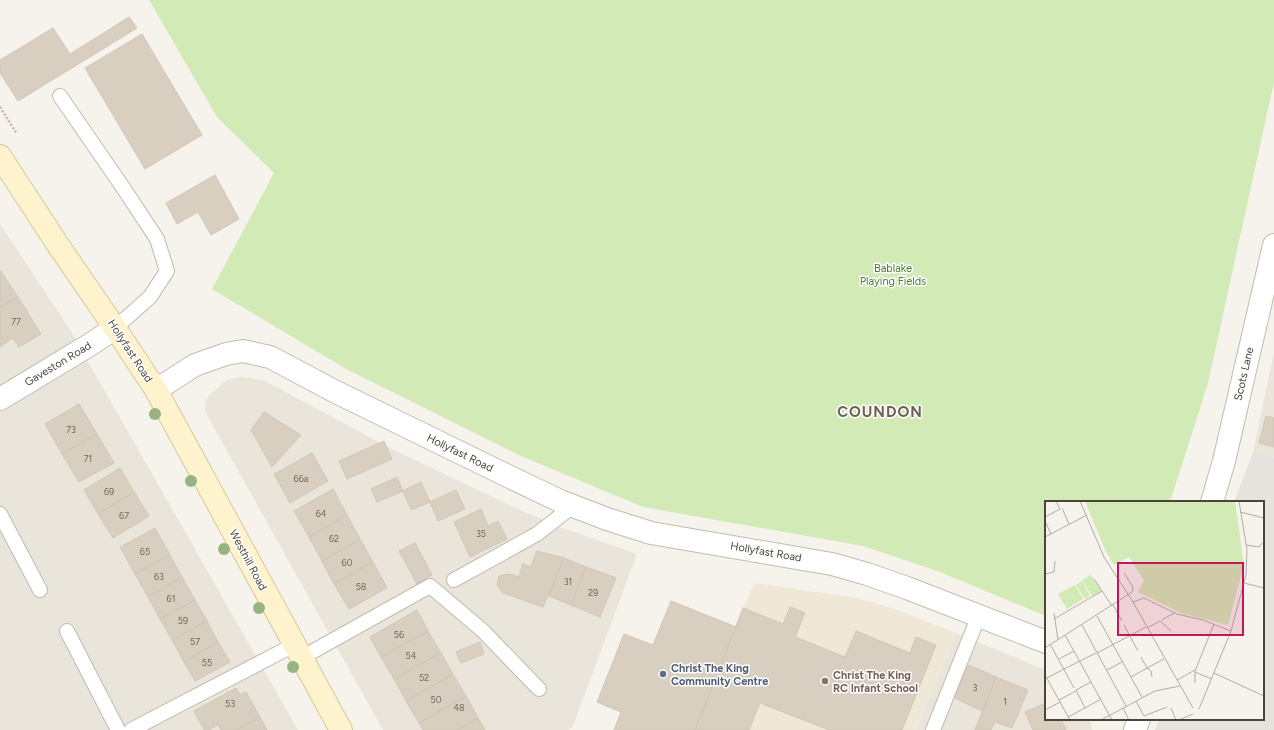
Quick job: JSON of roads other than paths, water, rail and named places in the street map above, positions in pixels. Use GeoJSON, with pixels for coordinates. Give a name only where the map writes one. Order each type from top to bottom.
{"type":"FeatureCollection","features":[{"type":"Feature","properties":{"kind":"street","name":"Hollyfast Road"},"geometry":{"type":"LineString","coordinates":[[0,156],[156,390],[195,365],[226,354],[243,351],[270,357],[336,392],[441,444],[573,506],[607,519],[651,532],[832,564],[907,588],[1045,642]]}},
{"type":"Feature","properties":{"kind":"street","name":"Scots Lane"},"geometry":{"type":"LineString","coordinates":[[1212,501],[1224,461],[1274,245]]}},
{"type":"Feature","properties":{"kind":"street","name":"Gaveston Road"},"geometry":{"type":"LineString","coordinates":[[0,400],[115,328]]}},
{"type":"Feature","properties":{"kind":"street","name":"Westhill Road"},"geometry":{"type":"LineString","coordinates":[[156,390],[341,730]]}},
{"type":"Feature","properties":{"kind":"street"},"geometry":{"type":"LineString","coordinates":[[1135,730],[1139,720]]}},
{"type":"Feature","properties":{"kind":"lane"},"geometry":{"type":"LineString","coordinates":[[60,96],[157,239],[167,271],[150,297],[115,328]]}},
{"type":"Feature","properties":{"kind":"lane"},"geometry":{"type":"LineString","coordinates":[[454,580],[537,534],[573,506]]}},
{"type":"Feature","properties":{"kind":"lane"},"geometry":{"type":"LineString","coordinates":[[0,514],[40,590]]}},
{"type":"Feature","properties":{"kind":"lane"},"geometry":{"type":"LineString","coordinates":[[131,730],[430,586],[482,630],[539,689]]}},
{"type":"Feature","properties":{"kind":"lane"},"geometry":{"type":"LineString","coordinates":[[933,730],[979,615]]}},
{"type":"Feature","properties":{"kind":"lane"},"geometry":{"type":"LineString","coordinates":[[67,631],[118,730]]}},
{"type":"Feature","properties":{"kind":"place","name":"Christ The King Community Centre"},"geometry":{"type":"Point","coordinates":[663,674]}},
{"type":"Feature","properties":{"kind":"place","name":"Christ The King RC Infant School"},"geometry":{"type":"Point","coordinates":[825,681]}},
{"type":"Feature","properties":{"kind":"district","name":"COUNDON"},"geometry":{"type":"Point","coordinates":[880,412]}},
{"type":"Feature","properties":{"kind":"park label","name":"Bablake Playing Fields"},"geometry":{"type":"Point","coordinates":[893,274]}}]}
